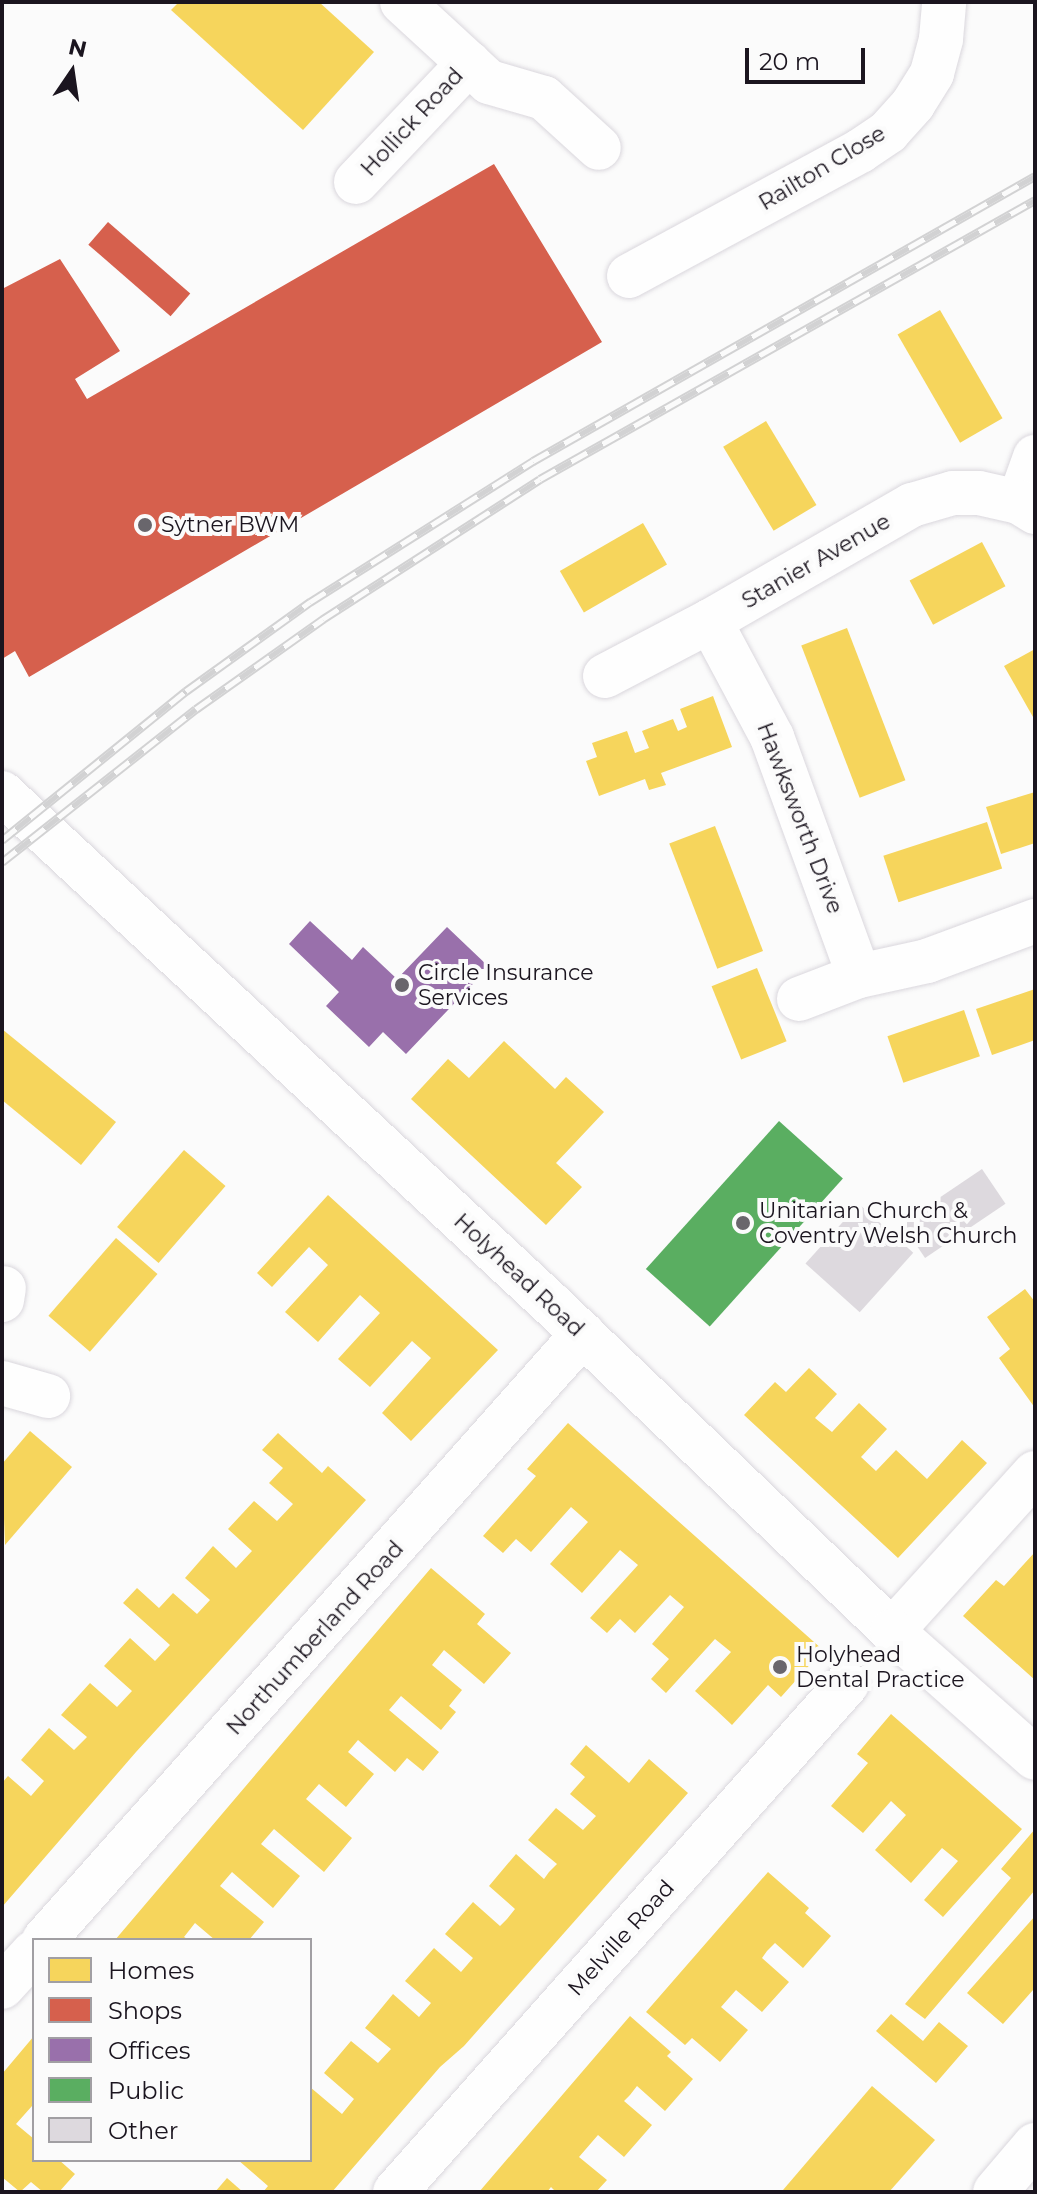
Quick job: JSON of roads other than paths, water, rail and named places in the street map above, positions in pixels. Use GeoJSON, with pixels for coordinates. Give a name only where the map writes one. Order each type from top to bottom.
{"type":"FeatureCollection","features":[{"type":"Feature","properties":{"kind":"main road","name":"Hollick Road"},"geometry":{"type":"LineString","coordinates":[[402,2],[489,82],[544,98],[599,148]]}},
{"type":"Feature","properties":{"kind":"main road","name":"Railton Close"},"geometry":{"type":"LineString","coordinates":[[629,276],[860,151],[888,132],[913,104],[932,73],[941,39],[944,2]]}},
{"type":"Feature","properties":{"kind":"main road","name":"Hollick Road"},"geometry":{"type":"LineString","coordinates":[[356,182],[469,63]]}},
{"type":"Feature","properties":{"kind":"main road"},"geometry":{"type":"LineString","coordinates":[[1027,507],[1035,457]]}},
{"type":"Feature","properties":{"kind":"main road","name":"Stanier Avenue"},"geometry":{"type":"LineString","coordinates":[[605,676],[710,621],[912,505],[953,493],[979,493],[1027,507]]}},
{"type":"Feature","properties":{"kind":"main road","name":"Hawksworth Drive"},"geometry":{"type":"LineString","coordinates":[[710,621],[772,737],[859,976]]}},
{"type":"Feature","properties":{"kind":"main road","name":"Holyhead Road"},"geometry":{"type":"LineString","coordinates":[[2,793],[583,1334],[892,1631],[1035,1758]]}},
{"type":"Feature","properties":{"kind":"main road"},"geometry":{"type":"LineString","coordinates":[[799,999],[859,976],[927,961],[1035,921]]}},
{"type":"Feature","properties":{"kind":"main road","name":"Northumberland Road"},"geometry":{"type":"LineString","coordinates":[[46,1938],[583,1334]]}},
{"type":"Feature","properties":{"kind":"main road"},"geometry":{"type":"LineString","coordinates":[[2,1383],[48,1396]]}},
{"type":"Feature","properties":{"kind":"main road"},"geometry":{"type":"LineString","coordinates":[[892,1631],[1035,1473]]}},
{"type":"Feature","properties":{"kind":"main road","name":"Melville Road"},"geometry":{"type":"LineString","coordinates":[[395,2192],[847,1684]]}},
{"type":"Feature","properties":{"kind":"main road"},"geometry":{"type":"LineString","coordinates":[[2,1987],[32,1954]]}},
{"type":"Feature","properties":{"kind":"main road"},"geometry":{"type":"LineString","coordinates":[[995,2192],[1035,2145]]}},
{"type":"Feature","properties":{"kind":"railway"},"geometry":{"type":"LineString","coordinates":[[2,840],[186,691],[310,602],[533,461],[1035,176]]}},
{"type":"Feature","properties":{"kind":"railway"},"geometry":{"type":"LineString","coordinates":[[2,862],[196,709],[323,619],[540,479],[1035,200]]}},
{"type":"Feature","properties":{"kind":"place","name":"Sytner BWM"},"geometry":{"type":"Point","coordinates":[145,525]}},
{"type":"Feature","properties":{"kind":"place","name":"Circle Insurance Services"},"geometry":{"type":"Point","coordinates":[402,985]}},
{"type":"Feature","properties":{"kind":"place","name":"Unitarian Church & Coventry Welsh Church"},"geometry":{"type":"Point","coordinates":[743,1223]}},
{"type":"Feature","properties":{"kind":"place","name":"Holyhead Dental Practice"},"geometry":{"type":"Point","coordinates":[780,1667]}}]}
